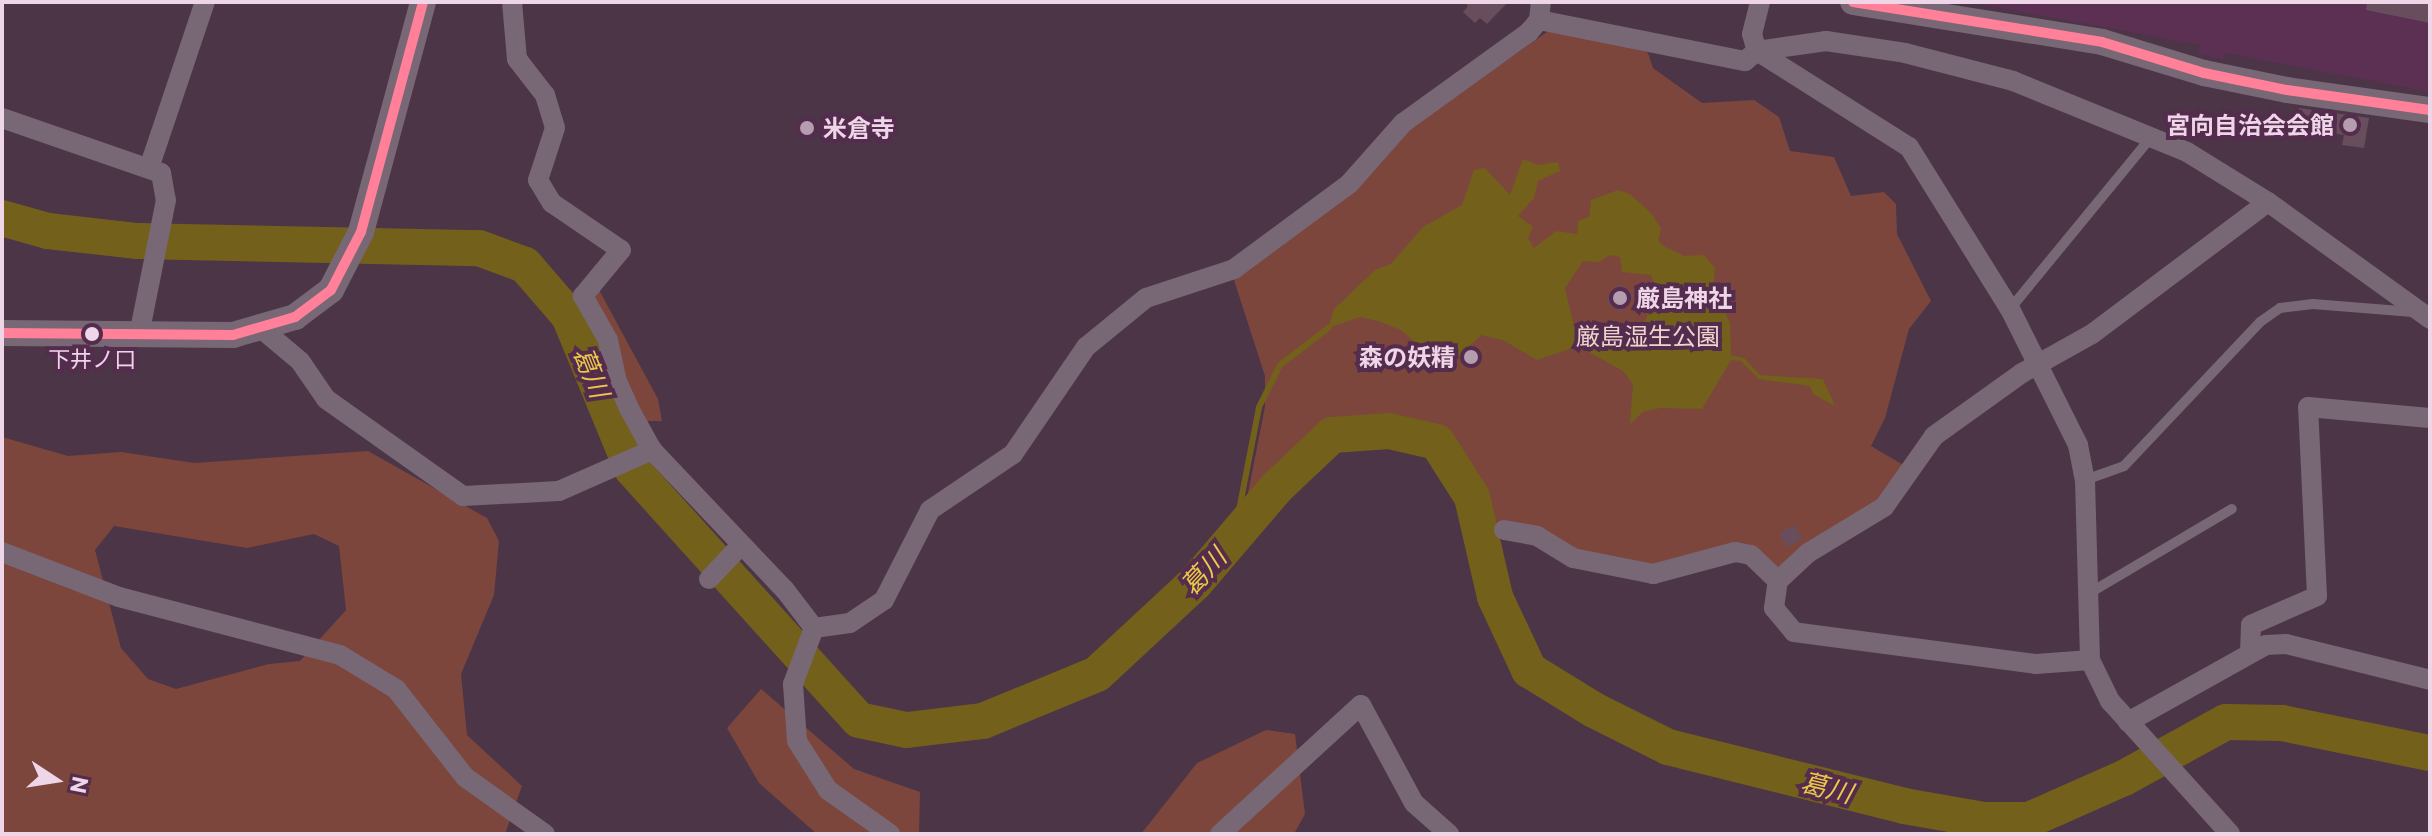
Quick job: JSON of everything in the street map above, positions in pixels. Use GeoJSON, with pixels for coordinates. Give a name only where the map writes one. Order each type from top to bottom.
{"type":"FeatureCollection","features":[{"type":"Feature","properties":{"kind":"street"},"geometry":{"type":"LineString","coordinates":[[149,168],[205,2]]}},
{"type":"Feature","properties":{"kind":"street"},"geometry":{"type":"LineString","coordinates":[[2,333],[139,335],[263,330],[295,317],[331,290],[361,232],[423,2]]}},
{"type":"Feature","properties":{"kind":"street"},"geometry":{"type":"LineString","coordinates":[[512,2],[517,59],[545,95],[555,128],[538,180],[552,203],[621,250],[583,296],[608,340],[616,379],[648,452],[741,545],[811,635]]}},
{"type":"Feature","properties":{"kind":"street"},"geometry":{"type":"LineString","coordinates":[[1760,2],[1752,34],[1757,51],[1909,147],[2010,309],[2036,367],[2078,445],[2085,480],[2090,660],[2110,701],[2230,834]]}},
{"type":"Feature","properties":{"kind":"street"},"geometry":{"type":"LineString","coordinates":[[1853,2],[2089,39],[2232,79],[2430,110]]}},
{"type":"Feature","properties":{"kind":"street"},"geometry":{"type":"LineString","coordinates":[[811,635],[850,623],[884,600],[930,510],[1013,454],[1096,339],[1146,298],[1234,269],[1251,257],[1367,169],[1403,123],[1540,11],[1745,61],[1757,51],[1826,41],[1905,53],[2013,81],[2152,136],[2268,202],[2426,316]]}},
{"type":"Feature","properties":{"kind":"street"},"geometry":{"type":"LineString","coordinates":[[2,118],[127,165],[161,173],[166,200],[163,224],[139,335]]}},
{"type":"Feature","properties":{"kind":"street"},"geometry":{"type":"LineString","coordinates":[[2090,660],[2036,664],[1794,632],[1774,608],[1778,581],[1808,553],[1884,507],[1934,436],[2036,367],[2092,334],[2268,202]]}},
{"type":"Feature","properties":{"kind":"street"},"geometry":{"type":"LineString","coordinates":[[263,330],[300,361],[326,399],[463,496],[559,491],[648,452]]}},
{"type":"Feature","properties":{"kind":"street"},"geometry":{"type":"LineString","coordinates":[[2251,625],[2317,596],[2308,407],[2430,418]]}},
{"type":"Feature","properties":{"kind":"street"},"geometry":{"type":"LineString","coordinates":[[1504,530],[1537,536],[1573,558],[1653,574],[1735,552],[1751,555],[1778,581]]}},
{"type":"Feature","properties":{"kind":"street"},"geometry":{"type":"LineString","coordinates":[[709,579],[741,545]]}},
{"type":"Feature","properties":{"kind":"street"},"geometry":{"type":"LineString","coordinates":[[2,552],[119,597],[340,655],[396,689],[465,777],[545,834]]}},
{"type":"Feature","properties":{"kind":"street"},"geometry":{"type":"LineString","coordinates":[[2241,606],[2251,625],[2250,653]]}},
{"type":"Feature","properties":{"kind":"street"},"geometry":{"type":"LineString","coordinates":[[811,635],[796,677],[791,705],[797,741],[807,764],[845,807],[890,834]]}},
{"type":"Feature","properties":{"kind":"street"},"geometry":{"type":"LineString","coordinates":[[2128,722],[2266,645],[2286,644],[2430,680]]}},
{"type":"Feature","properties":{"kind":"street"},"geometry":{"type":"LineString","coordinates":[[1220,834],[1361,705],[1414,803],[1449,834]]}},
{"type":"Feature","properties":{"kind":"lane"},"geometry":{"type":"LineString","coordinates":[[2010,309],[2152,136]]}},
{"type":"Feature","properties":{"kind":"lane"},"geometry":{"type":"LineString","coordinates":[[2085,480],[2124,466],[2260,322],[2280,308],[2313,304],[2426,316]]}},
{"type":"Feature","properties":{"kind":"lane"},"geometry":{"type":"LineString","coordinates":[[2088,594],[2232,509]]}},
{"type":"Feature","properties":{"kind":"shaded area"},"geometry":{"type":"Polygon","coordinates":[[[1968,2],[2430,2],[2430,92],[2225,53],[2223,60],[2198,54],[2200,45],[1968,2]]]}},
{"type":"Feature","properties":{"kind":"shaded area"},"geometry":{"type":"Polygon","coordinates":[[[1523,159],[1538,165],[1558,162],[1560,171],[1538,181],[1534,198],[1518,216],[1533,227],[1528,238],[1534,248],[1556,231],[1577,234],[1578,221],[1589,217],[1591,200],[1618,190],[1630,194],[1652,214],[1661,229],[1658,241],[1684,256],[1704,255],[1715,268],[1713,288],[1730,323],[1731,355],[1744,358],[1760,375],[1823,379],[1835,406],[1813,394],[1810,386],[1759,379],[1741,361],[1731,360],[1702,409],[1660,408],[1643,412],[1630,424],[1633,384],[1623,371],[1578,346],[1537,360],[1503,340],[1481,335],[1459,356],[1437,361],[1401,330],[1378,321],[1360,317],[1328,328],[1334,309],[1375,270],[1391,264],[1423,227],[1462,205],[1474,170],[1485,168],[1510,195],[1523,159]],[[1610,255],[1599,262],[1583,261],[1565,288],[1574,326],[1609,343],[1641,331],[1657,292],[1651,275],[1622,272],[1620,257],[1610,255]]]}},
{"type":"Feature","properties":{"kind":"green space","name":"厳島湿生公園"},"geometry":{"type":"Polygon","coordinates":[[[1550,30],[1637,46],[1648,53],[1653,68],[1702,103],[1754,100],[1779,117],[1790,151],[1834,157],[1851,196],[1884,192],[1896,204],[1897,234],[1931,301],[1909,329],[1885,418],[1871,446],[1905,466],[1881,505],[1777,569],[1752,551],[1659,567],[1578,554],[1541,529],[1496,523],[1476,475],[1460,455],[1432,433],[1377,417],[1321,429],[1301,442],[1246,503],[1265,407],[1265,376],[1233,277],[1403,132],[1550,30]]]}},
{"type":"Feature","properties":{"kind":"green space"},"geometry":{"type":"Polygon","coordinates":[[[598,288],[658,399],[662,421],[644,421],[593,301],[598,288]]]}},
{"type":"Feature","properties":{"kind":"green space"},"geometry":{"type":"Polygon","coordinates":[[[2,437],[68,456],[121,452],[194,463],[368,451],[487,518],[499,541],[494,595],[461,674],[467,735],[522,786],[505,834],[2,834],[2,437]],[[114,526],[95,550],[121,648],[148,679],[176,689],[269,664],[300,661],[346,610],[339,546],[314,534],[247,548],[114,526]]]}},
{"type":"Feature","properties":{"kind":"green space"},"geometry":{"type":"Polygon","coordinates":[[[761,689],[854,769],[920,792],[919,834],[817,834],[759,783],[727,728],[761,689]]]}},
{"type":"Feature","properties":{"kind":"green space"},"geometry":{"type":"Polygon","coordinates":[[[1266,730],[1295,734],[1305,814],[1294,834],[1141,834],[1197,763],[1266,730]]]}},
{"type":"Feature","properties":{"kind":"building"},"geometry":{"type":"Polygon","coordinates":[[[1463,2],[1508,2],[1487,24],[1480,18],[1475,23],[1463,12],[1468,6],[1463,2]]]}},
{"type":"Feature","properties":{"kind":"building"},"geometry":{"type":"Polygon","coordinates":[[[2367,2],[2430,2],[2430,23],[2366,10],[2367,2]]]}},
{"type":"Feature","properties":{"kind":"building"},"geometry":{"type":"Polygon","coordinates":[[[2299,108],[2369,118],[2364,148],[2342,145],[2344,135],[2298,127],[2299,108]]]}},
{"type":"Feature","properties":{"kind":"building","name":"厳島神社"},"geometry":{"type":"Polygon","coordinates":[[[1620,284],[1634,295],[1621,312],[1606,301],[1620,284]]]}},
{"type":"Feature","properties":{"kind":"building"},"geometry":{"type":"Polygon","coordinates":[[[1794,525],[1802,539],[1787,547],[1779,534],[1794,525]]]}},
{"type":"Feature","properties":{"kind":"waterway","name":"葛川"},"geometry":{"type":"LineString","coordinates":[[2,218],[48,231],[137,241],[479,248],[525,265],[569,316],[632,469],[859,720],[907,730],[983,721],[1097,674],[1195,583],[1276,488],[1332,435],[1389,431],[1437,442],[1472,497],[1495,597],[1529,670],[1594,710],[1668,747],[1904,806],[1984,820],[2029,820],[2124,778],[2226,722],[2282,723],[2430,753]]}},
{"type":"Feature","properties":{"kind":"waterway"},"geometry":{"type":"LineString","coordinates":[[1234,536],[1259,407],[1280,365],[1328,328]]}},
{"type":"Feature","properties":{"kind":"transit line"},"geometry":{"type":"LineString","coordinates":[[2,333],[233,335],[295,317],[331,290],[361,232],[423,2]]}},
{"type":"Feature","properties":{"kind":"transit line"},"geometry":{"type":"LineString","coordinates":[[1853,2],[2102,42],[2204,73],[2287,90],[2430,110]]}},
{"type":"Feature","properties":{"kind":"place","name":"宮向自治会会館"},"geometry":{"type":"Point","coordinates":[2350,125]}},
{"type":"Feature","properties":{"kind":"place","name":"米倉寺"},"geometry":{"type":"Point","coordinates":[807,128]}},
{"type":"Feature","properties":{"kind":"place","name":"厳島神社"},"geometry":{"type":"Point","coordinates":[1620,298]}},
{"type":"Feature","properties":{"kind":"place","name":"下井ノ口"},"geometry":{"type":"Point","coordinates":[92,334]}},
{"type":"Feature","properties":{"kind":"place","name":"森の妖精"},"geometry":{"type":"Point","coordinates":[1471,357]}}]}
